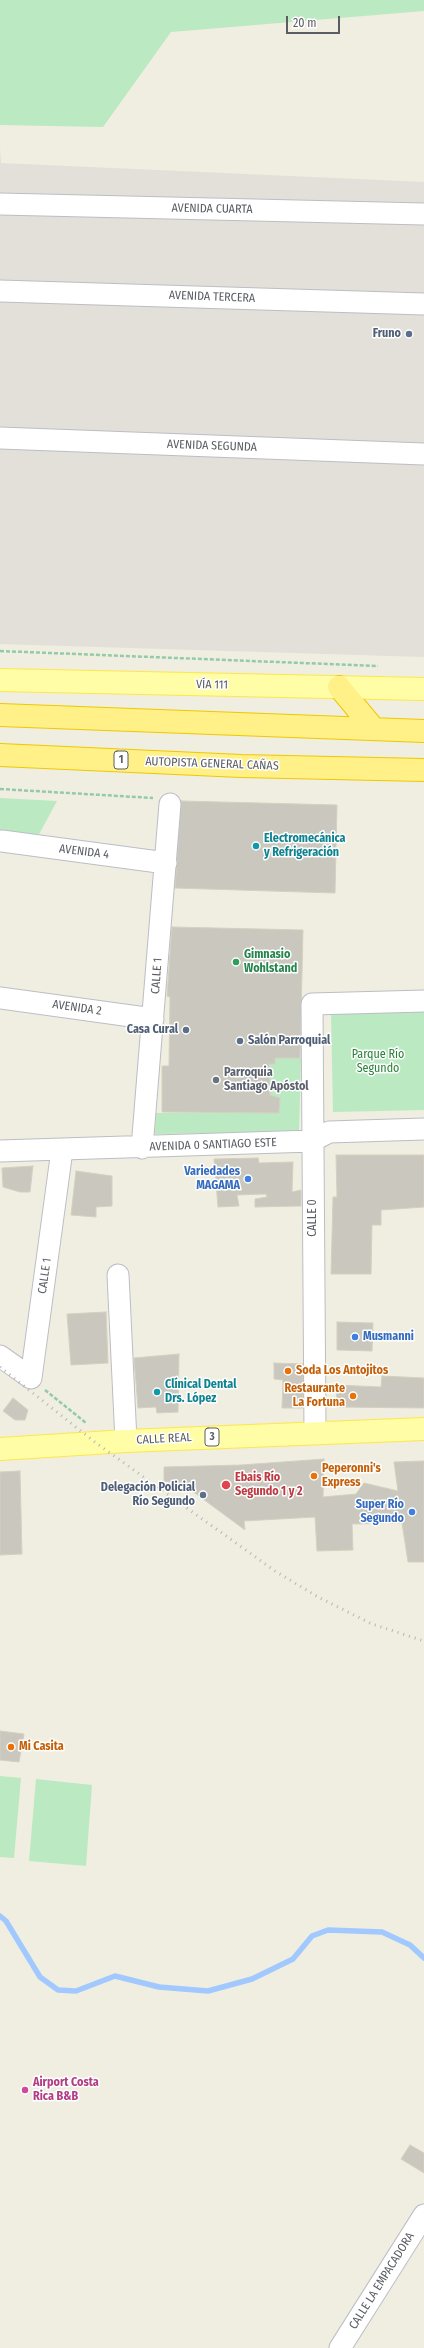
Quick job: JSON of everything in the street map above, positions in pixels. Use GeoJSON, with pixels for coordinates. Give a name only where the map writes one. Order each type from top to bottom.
{"type":"FeatureCollection","features":[{"type":"Feature","properties":{"kind":"highway"},"geometry":{"type":"LineString","coordinates":[[339,687],[374,729]]}},
{"type":"Feature","properties":{"kind":"highway"},"geometry":{"type":"LineString","coordinates":[[0,715],[424,731]]}},
{"type":"Feature","properties":{"kind":"highway","name":"AUTOPISTA GENERAL CAÑAS"},"geometry":{"type":"LineString","coordinates":[[0,755],[241,766],[424,770]]}},
{"type":"Feature","properties":{"kind":"main road","name":"VÍA 111"},"geometry":{"type":"LineString","coordinates":[[0,680],[424,689]]}},
{"type":"Feature","properties":{"kind":"main road","name":"CALLE REAL"},"geometry":{"type":"LineString","coordinates":[[0,1449],[117,1441],[315,1432],[424,1430]]}},
{"type":"Feature","properties":{"kind":"street","name":"AVENIDA CUARTA"},"geometry":{"type":"LineString","coordinates":[[0,204],[424,214]]}},
{"type":"Feature","properties":{"kind":"street","name":"AVENIDA TERCERA"},"geometry":{"type":"LineString","coordinates":[[0,291],[424,304]]}},
{"type":"Feature","properties":{"kind":"street","name":"AVENIDA SEGUNDA"},"geometry":{"type":"LineString","coordinates":[[0,438],[424,454]]}},
{"type":"Feature","properties":{"kind":"street","name":"CALLE 1"},"geometry":{"type":"LineString","coordinates":[[142,1148],[170,804]]}},
{"type":"Feature","properties":{"kind":"street","name":"AVENIDA 4"},"geometry":{"type":"LineString","coordinates":[[2,842],[166,863]]}},
{"type":"Feature","properties":{"kind":"street","name":"AVENIDA 2"},"geometry":{"type":"LineString","coordinates":[[0,998],[153,1019]]}},
{"type":"Feature","properties":{"kind":"street","name":"CALLE 0"},"geometry":{"type":"LineString","coordinates":[[315,1432],[312,1004],[424,1001]]}},
{"type":"Feature","properties":{"kind":"street","name":"AVENIDA 0 SANTIAGO ESTE"},"geometry":{"type":"LineString","coordinates":[[0,1151],[142,1148],[312,1141],[330,1132],[424,1129]]}},
{"type":"Feature","properties":{"kind":"street","name":"CALLE 1"},"geometry":{"type":"LineString","coordinates":[[31,1378],[62,1150]]}},
{"type":"Feature","properties":{"kind":"street"},"geometry":{"type":"LineString","coordinates":[[117,1441],[118,1275]]}},
{"type":"Feature","properties":{"kind":"street"},"geometry":{"type":"LineString","coordinates":[[0,1356],[31,1378]]}},
{"type":"Feature","properties":{"kind":"street","name":"CALLE LA EMPACADORA"},"geometry":{"type":"LineString","coordinates":[[340,2348],[424,2215]]}},
{"type":"Feature","properties":{"kind":"path"},"geometry":{"type":"LineString","coordinates":[[0,651],[385,667]]}},
{"type":"Feature","properties":{"kind":"path"},"geometry":{"type":"LineString","coordinates":[[0,789],[163,798],[168,800],[170,804]]}},
{"type":"Feature","properties":{"kind":"path"},"geometry":{"type":"LineString","coordinates":[[31,1378],[117,1441]]}},
{"type":"Feature","properties":{"kind":"shaded area"},"geometry":{"type":"Polygon","coordinates":[[[0,148],[1,163],[424,182],[424,657],[0,644],[0,148]]]}},
{"type":"Feature","properties":{"kind":"green space"},"geometry":{"type":"Polygon","coordinates":[[[0,0],[424,0],[424,11],[171,32],[103,127],[0,125],[0,0]]]}},
{"type":"Feature","properties":{"kind":"green space"},"geometry":{"type":"Polygon","coordinates":[[[0,798],[57,801],[37,838],[0,834],[0,798]]]}},
{"type":"Feature","properties":{"kind":"green space","name":"Parque Río Segundo"},"geometry":{"type":"Polygon","coordinates":[[[424,1011],[424,1110],[333,1112],[331,1014],[424,1011]]]}},
{"type":"Feature","properties":{"kind":"green space"},"geometry":{"type":"Polygon","coordinates":[[[275,1058],[301,1058],[299,1132],[155,1134],[156,1113],[279,1113],[280,1098],[270,1095],[269,1064],[275,1064],[275,1058]]]}},
{"type":"Feature","properties":{"kind":"green space"},"geometry":{"type":"Polygon","coordinates":[[[0,1776],[21,1778],[14,1858],[0,1857],[0,1776]]]}},
{"type":"Feature","properties":{"kind":"green space"},"geometry":{"type":"Polygon","coordinates":[[[36,1779],[92,1785],[86,1866],[29,1861],[36,1779]]]}},
{"type":"Feature","properties":{"kind":"building","name":"Electromecánica y Refrigeración"},"geometry":{"type":"Polygon","coordinates":[[[181,801],[337,805],[335,893],[175,888],[181,801]]]}},
{"type":"Feature","properties":{"kind":"building"},"geometry":{"type":"Polygon","coordinates":[[[172,927],[303,930],[300,1058],[275,1058],[275,1064],[269,1064],[270,1095],[280,1098],[279,1113],[162,1112],[162,1066],[169,1066],[170,997],[167,996],[172,927]]]}},
{"type":"Feature","properties":{"kind":"building"},"geometry":{"type":"Polygon","coordinates":[[[336,1155],[424,1155],[424,1207],[381,1210],[381,1225],[372,1225],[371,1274],[331,1274],[333,1197],[337,1197],[336,1155]]]}},
{"type":"Feature","properties":{"kind":"building"},"geometry":{"type":"Polygon","coordinates":[[[258,1158],[259,1163],[293,1162],[292,1192],[301,1190],[301,1206],[255,1207],[255,1199],[267,1197],[266,1194],[237,1195],[239,1206],[218,1207],[214,1159],[258,1158]]]}},
{"type":"Feature","properties":{"kind":"building"},"geometry":{"type":"Polygon","coordinates":[[[33,1166],[30,1192],[20,1192],[3,1187],[2,1168],[33,1166]]]}},
{"type":"Feature","properties":{"kind":"building"},"geometry":{"type":"Polygon","coordinates":[[[76,1171],[112,1176],[112,1206],[96,1207],[96,1217],[71,1215],[76,1171]]]}},
{"type":"Feature","properties":{"kind":"building"},"geometry":{"type":"Polygon","coordinates":[[[106,1312],[108,1363],[71,1365],[67,1314],[106,1312]]]}},
{"type":"Feature","properties":{"kind":"building","name":"Musmanni"},"geometry":{"type":"Polygon","coordinates":[[[337,1322],[373,1323],[372,1351],[337,1350],[337,1322]]]}},
{"type":"Feature","properties":{"kind":"building","name":"Clínical Dental Drs. López"},"geometry":{"type":"Polygon","coordinates":[[[179,1354],[178,1412],[157,1413],[156,1407],[138,1408],[134,1358],[179,1354]]]}},
{"type":"Feature","properties":{"kind":"building"},"geometry":{"type":"Polygon","coordinates":[[[274,1363],[303,1364],[303,1408],[282,1408],[283,1380],[274,1379],[274,1363]]]}},
{"type":"Feature","properties":{"kind":"building"},"geometry":{"type":"Polygon","coordinates":[[[382,1376],[424,1378],[424,1408],[336,1407],[337,1385],[381,1387],[382,1376]]]}},
{"type":"Feature","properties":{"kind":"building"},"geometry":{"type":"Polygon","coordinates":[[[13,1398],[28,1410],[25,1420],[15,1420],[3,1411],[13,1398]]]}},
{"type":"Feature","properties":{"kind":"building"},"geometry":{"type":"Polygon","coordinates":[[[324,1459],[323,1497],[356,1494],[364,1483],[398,1491],[394,1462],[424,1461],[424,1562],[408,1562],[402,1523],[352,1524],[353,1550],[317,1551],[315,1517],[244,1521],[245,1530],[184,1485],[164,1481],[164,1467],[241,1465],[324,1459]]]}},
{"type":"Feature","properties":{"kind":"building"},"geometry":{"type":"Polygon","coordinates":[[[20,1471],[22,1554],[0,1555],[0,1472],[20,1471]]]}},
{"type":"Feature","properties":{"kind":"building","name":"Mi Casita"},"geometry":{"type":"Polygon","coordinates":[[[0,1731],[24,1734],[19,1762],[0,1760],[0,1731]]]}},
{"type":"Feature","properties":{"kind":"building"},"geometry":{"type":"Polygon","coordinates":[[[410,2145],[424,2153],[424,2173],[401,2159],[410,2145]]]}},
{"type":"Feature","properties":{"kind":"waterway"},"geometry":{"type":"LineString","coordinates":[[0,1916],[6,1921],[40,1977],[58,1990],[76,1991],[115,1976],[159,1987],[208,1991],[252,1979],[293,1959],[312,1936],[328,1930],[382,1932],[410,1945],[424,1958]]}},
{"type":"Feature","properties":{"kind":"railway"},"geometry":{"type":"LineString","coordinates":[[0,1367],[96,1443],[275,1571],[318,1597],[372,1624],[424,1641]]}},
{"type":"Feature","properties":{"kind":"place","name":"Fruno"},"geometry":{"type":"Point","coordinates":[409,334]}},
{"type":"Feature","properties":{"kind":"place","name":"Electromecánica y Refrigeración"},"geometry":{"type":"Point","coordinates":[256,846]}},
{"type":"Feature","properties":{"kind":"place","name":"Gimnasio Wohlstand"},"geometry":{"type":"Point","coordinates":[236,962]}},
{"type":"Feature","properties":{"kind":"place","name":"Casa Cural"},"geometry":{"type":"Point","coordinates":[186,1030]}},
{"type":"Feature","properties":{"kind":"place","name":"Salón Parroquial"},"geometry":{"type":"Point","coordinates":[240,1041]}},
{"type":"Feature","properties":{"kind":"place","name":"Parroquia Santiago Apóstol"},"geometry":{"type":"Point","coordinates":[216,1080]}},
{"type":"Feature","properties":{"kind":"place","name":"Variedades MAGAMA"},"geometry":{"type":"Point","coordinates":[248,1179]}},
{"type":"Feature","properties":{"kind":"place","name":"Musmanni"},"geometry":{"type":"Point","coordinates":[355,1337]}},
{"type":"Feature","properties":{"kind":"place","name":"Soda Los Antojitos"},"geometry":{"type":"Point","coordinates":[288,1371]}},
{"type":"Feature","properties":{"kind":"place","name":"Clínical Dental Drs. López"},"geometry":{"type":"Point","coordinates":[157,1392]}},
{"type":"Feature","properties":{"kind":"place","name":"Restaurante La Fortuna"},"geometry":{"type":"Point","coordinates":[353,1396]}},
{"type":"Feature","properties":{"kind":"place","name":"Peperonni's Express"},"geometry":{"type":"Point","coordinates":[314,1476]}},
{"type":"Feature","properties":{"kind":"place","name":"Ebais Río Segundo 1 y 2"},"geometry":{"type":"Point","coordinates":[226,1485]}},
{"type":"Feature","properties":{"kind":"place","name":"Delegación Policial Río Segundo"},"geometry":{"type":"Point","coordinates":[203,1495]}},
{"type":"Feature","properties":{"kind":"place","name":"Super Río Segundo"},"geometry":{"type":"Point","coordinates":[412,1512]}},
{"type":"Feature","properties":{"kind":"place","name":"Mi Casita"},"geometry":{"type":"Point","coordinates":[11,1747]}},
{"type":"Feature","properties":{"kind":"place","name":"Airport Costa Rica B&B"},"geometry":{"type":"Point","coordinates":[25,2090]}}]}
